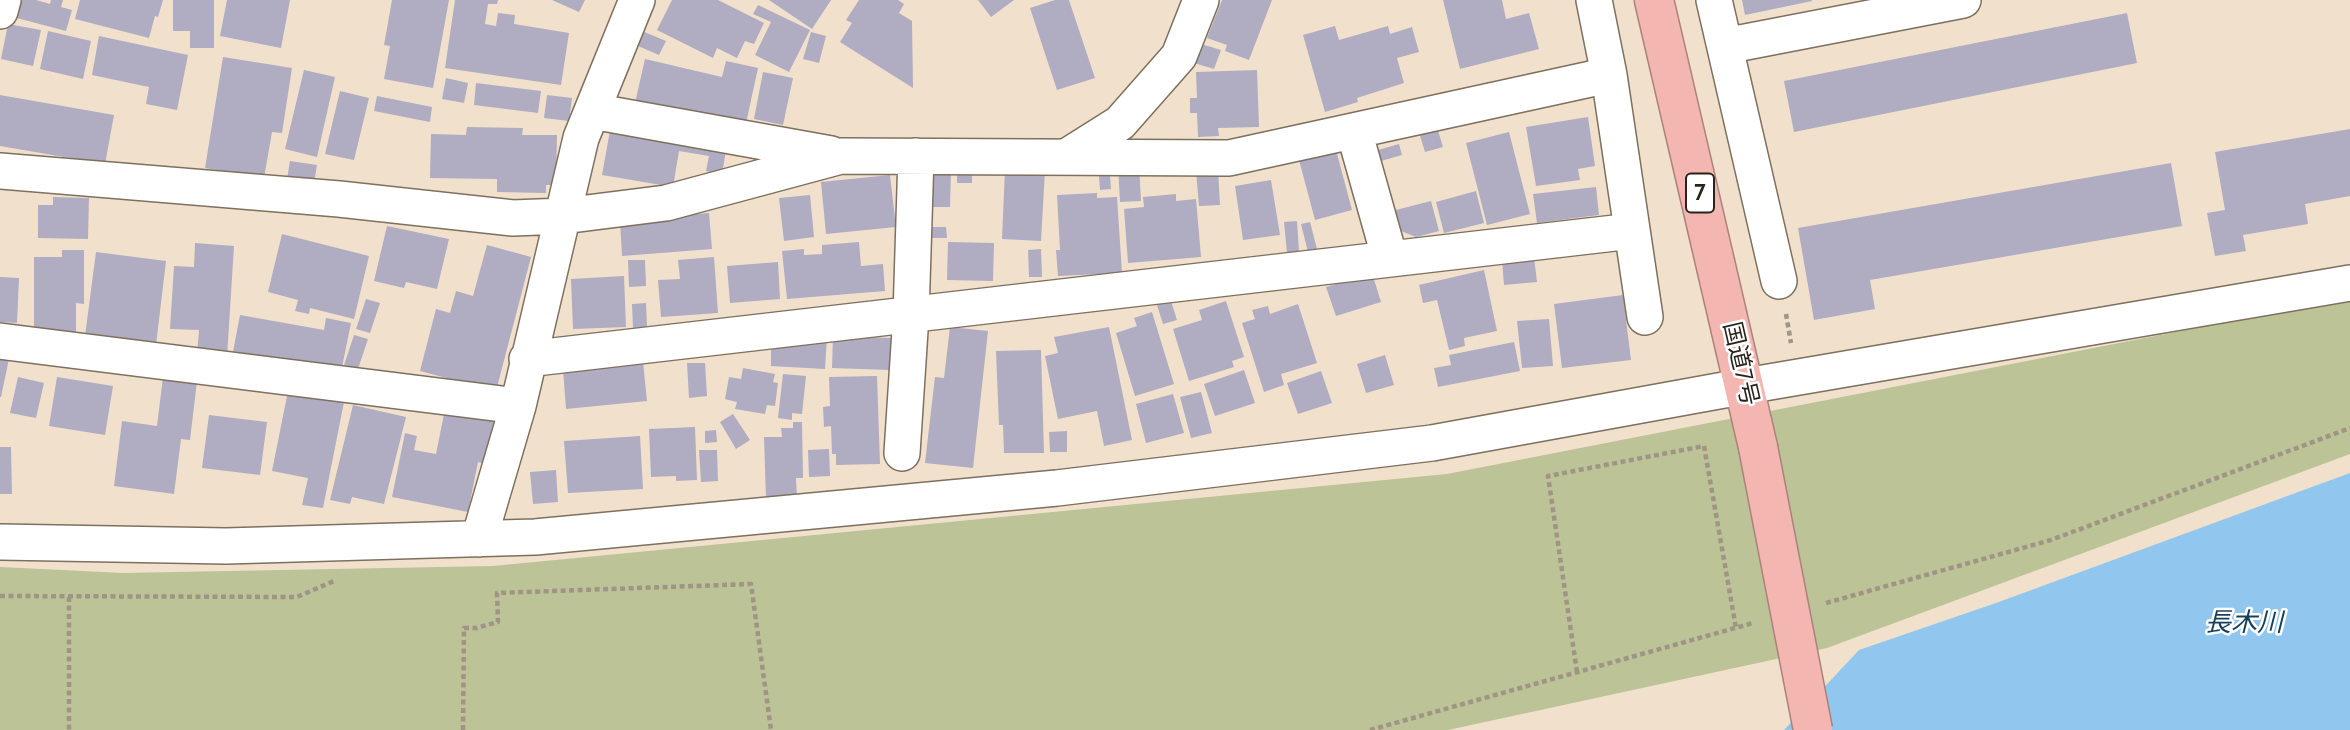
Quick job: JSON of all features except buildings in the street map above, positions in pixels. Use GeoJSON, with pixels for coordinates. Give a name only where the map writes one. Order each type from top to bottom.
{"type":"FeatureCollection","features":[{"type":"Feature","properties":{"kind":"highway","name":"国道7号"},"geometry":{"type":"LineString","coordinates":[[1654,0],[1746,386],[1814,730]]}},
{"type":"Feature","properties":{"kind":"street"},"geometry":{"type":"LineString","coordinates":[[0,11],[3,0]]}},
{"type":"Feature","properties":{"kind":"street"},"geometry":{"type":"LineString","coordinates":[[479,539],[518,406],[581,138],[637,0]]}},
{"type":"Feature","properties":{"kind":"street"},"geometry":{"type":"LineString","coordinates":[[1066,157],[1120,123],[1179,56],[1201,0]]}},
{"type":"Feature","properties":{"kind":"street"},"geometry":{"type":"LineString","coordinates":[[1594,0],[1609,75],[1645,317]]}},
{"type":"Feature","properties":{"kind":"street"},"geometry":{"type":"LineString","coordinates":[[1714,0],[1779,281]]}},
{"type":"Feature","properties":{"kind":"street"},"geometry":{"type":"LineString","coordinates":[[1725,46],[1964,0]]}},
{"type":"Feature","properties":{"kind":"street"},"geometry":{"type":"LineString","coordinates":[[592,111],[841,156],[1229,158],[1609,75]]}},
{"type":"Feature","properties":{"kind":"street"},"geometry":{"type":"LineString","coordinates":[[1354,131],[1390,259]]}},
{"type":"Feature","properties":{"kind":"street"},"geometry":{"type":"LineString","coordinates":[[0,171],[339,199],[513,218],[563,216],[666,204],[841,156]]}},
{"type":"Feature","properties":{"kind":"street"},"geometry":{"type":"LineString","coordinates":[[902,453],[911,315],[916,156]]}},
{"type":"Feature","properties":{"kind":"street"},"geometry":{"type":"LineString","coordinates":[[527,359],[1632,231]]}},
{"type":"Feature","properties":{"kind":"street"},"geometry":{"type":"LineString","coordinates":[[0,542],[226,546],[535,537],[1057,488],[1432,443],[2350,282]]}},
{"type":"Feature","properties":{"kind":"street"},"geometry":{"type":"LineString","coordinates":[[0,341],[518,406]]}},
{"type":"Feature","properties":{"kind":"path"},"geometry":{"type":"LineString","coordinates":[[1815,606],[2051,540],[2350,428]]}},
{"type":"Feature","properties":{"kind":"path"},"geometry":{"type":"LineString","coordinates":[[1577,672],[1548,476],[1704,446],[1736,628]]}},
{"type":"Feature","properties":{"kind":"path"},"geometry":{"type":"LineString","coordinates":[[0,596],[298,597],[334,581]]}},
{"type":"Feature","properties":{"kind":"path"},"geometry":{"type":"LineString","coordinates":[[463,730],[464,628],[498,622],[497,593],[751,584],[771,730]]}},
{"type":"Feature","properties":{"kind":"path"},"geometry":{"type":"LineString","coordinates":[[69,597],[69,730]]}},
{"type":"Feature","properties":{"kind":"path"},"geometry":{"type":"LineString","coordinates":[[1370,730],[1762,620]]}},
{"type":"Feature","properties":{"kind":"green space"},"geometry":{"type":"Polygon","coordinates":[[[2350,298],[2350,454],[1827,648],[1448,730],[0,730],[0,567],[123,573],[493,566],[1447,474],[2350,298]]]}},
{"type":"Feature","properties":{"kind":"water","name":"長木川"},"geometry":{"type":"Polygon","coordinates":[[[2350,473],[2350,730],[1784,730],[1859,650],[1996,603],[2350,473]]]}}]}
